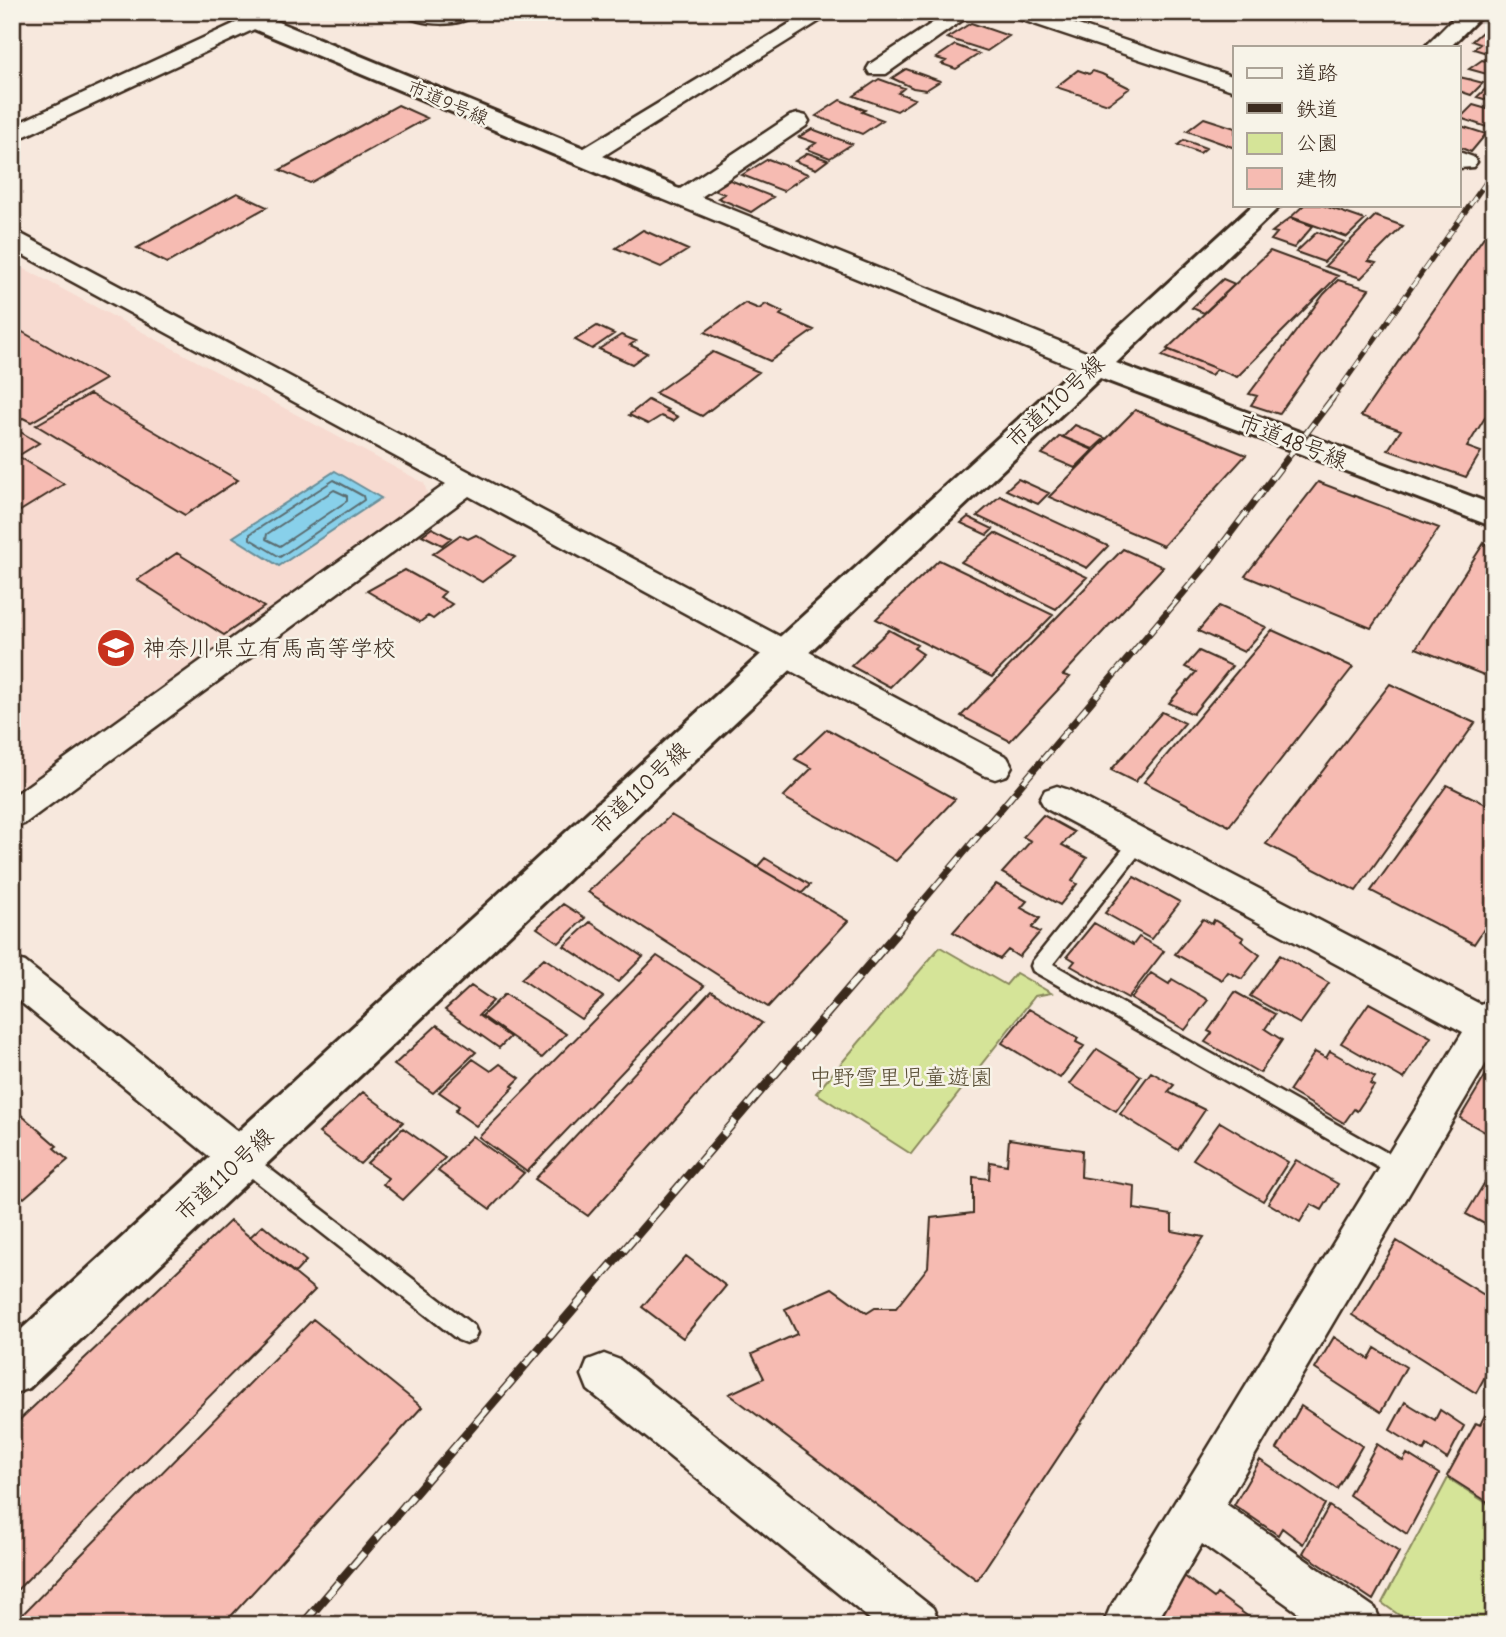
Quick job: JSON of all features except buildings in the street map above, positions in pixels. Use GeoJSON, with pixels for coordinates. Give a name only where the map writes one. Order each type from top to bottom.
{"type":"FeatureCollection","features":[{"type":"Feature","properties":{"kind":"street"},"geometry":{"type":"LineString","coordinates":[[583,158],[824,12]]}},
{"type":"Feature","properties":{"kind":"street"},"geometry":{"type":"LineString","coordinates":[[878,69],[964,12]]}},
{"type":"Feature","properties":{"kind":"street"},"geometry":{"type":"LineString","coordinates":[[1017,12],[1233,83]]}},
{"type":"Feature","properties":{"kind":"street"},"geometry":{"type":"LineString","coordinates":[[1438,46],[1474,12]]}},
{"type":"Feature","properties":{"kind":"street"},"geometry":{"type":"LineString","coordinates":[[12,135],[243,17]]}},
{"type":"Feature","properties":{"kind":"street","name":"市道9号線"},"geometry":{"type":"LineString","coordinates":[[243,17],[674,195]]}},
{"type":"Feature","properties":{"kind":"street"},"geometry":{"type":"LineString","coordinates":[[674,195],[798,121]]}},
{"type":"Feature","properties":{"kind":"street"},"geometry":{"type":"LineString","coordinates":[[674,195],[1093,365]]}},
{"type":"Feature","properties":{"kind":"street","name":"市道110号線"},"geometry":{"type":"LineString","coordinates":[[12,1371],[1267,206]]}},
{"type":"Feature","properties":{"kind":"street"},"geometry":{"type":"LineString","coordinates":[[12,239],[995,766]]}},
{"type":"Feature","properties":{"kind":"street","name":"市道48号線"},"geometry":{"type":"LineString","coordinates":[[1093,365],[1494,517]]}},
{"type":"Feature","properties":{"kind":"street"},"geometry":{"type":"LineString","coordinates":[[12,814],[466,484]]}},
{"type":"Feature","properties":{"kind":"street"},"geometry":{"type":"LineString","coordinates":[[1057,799],[1492,1024],[1400,1170],[1127,1625]]}},
{"type":"Feature","properties":{"kind":"street"},"geometry":{"type":"LineString","coordinates":[[12,973],[241,1158]]}},
{"type":"Feature","properties":{"kind":"street"},"geometry":{"type":"LineString","coordinates":[[604,1375],[916,1625]]}},
{"type":"Feature","properties":{"kind":"street"},"geometry":{"type":"LineString","coordinates":[[1195,1510],[1359,1625]]}},
{"type":"Feature","properties":{"kind":"lane"},"geometry":{"type":"LineString","coordinates":[[405,12],[429,21],[450,21],[476,12]]}},
{"type":"Feature","properties":{"kind":"lane"},"geometry":{"type":"LineString","coordinates":[[1138,843],[1040,966],[1400,1170]]}},
{"type":"Feature","properties":{"kind":"lane"},"geometry":{"type":"LineString","coordinates":[[241,1158],[466,1333]]}},
{"type":"Feature","properties":{"kind":"shaded area","name":"神奈川県立有馬高等学校"},"geometry":{"type":"Polygon","coordinates":[[[12,262],[424,483],[429,499],[12,798],[12,262]]]}},
{"type":"Feature","properties":{"kind":"green space","name":"中野雪里児童遊園"},"geometry":{"type":"Polygon","coordinates":[[[940,947],[1006,985],[1016,973],[1051,993],[1035,996],[911,1154],[816,1093],[940,947]]]}},
{"type":"Feature","properties":{"kind":"green space"},"geometry":{"type":"Polygon","coordinates":[[[1448,1478],[1494,1508],[1494,1625],[1413,1625],[1382,1603],[1448,1478]]]}},
{"type":"Feature","properties":{"kind":"water"},"geometry":{"type":"Polygon","coordinates":[[[335,471],[381,498],[279,566],[233,537],[335,471]]]}},
{"type":"Feature","properties":{"kind":"railway"},"geometry":{"type":"LineString","coordinates":[[1331,401],[1494,171]]}},
{"type":"Feature","properties":{"kind":"railway"},"geometry":{"type":"LineString","coordinates":[[897,932],[1206,566],[1332,399]]}},
{"type":"Feature","properties":{"kind":"railway"},"geometry":{"type":"LineString","coordinates":[[302,1625],[899,930]]}},
{"type":"Feature","properties":{"kind":"place","name":"神奈川県立有馬高等学校"},"geometry":{"type":"Point","coordinates":[116,648]}}]}
